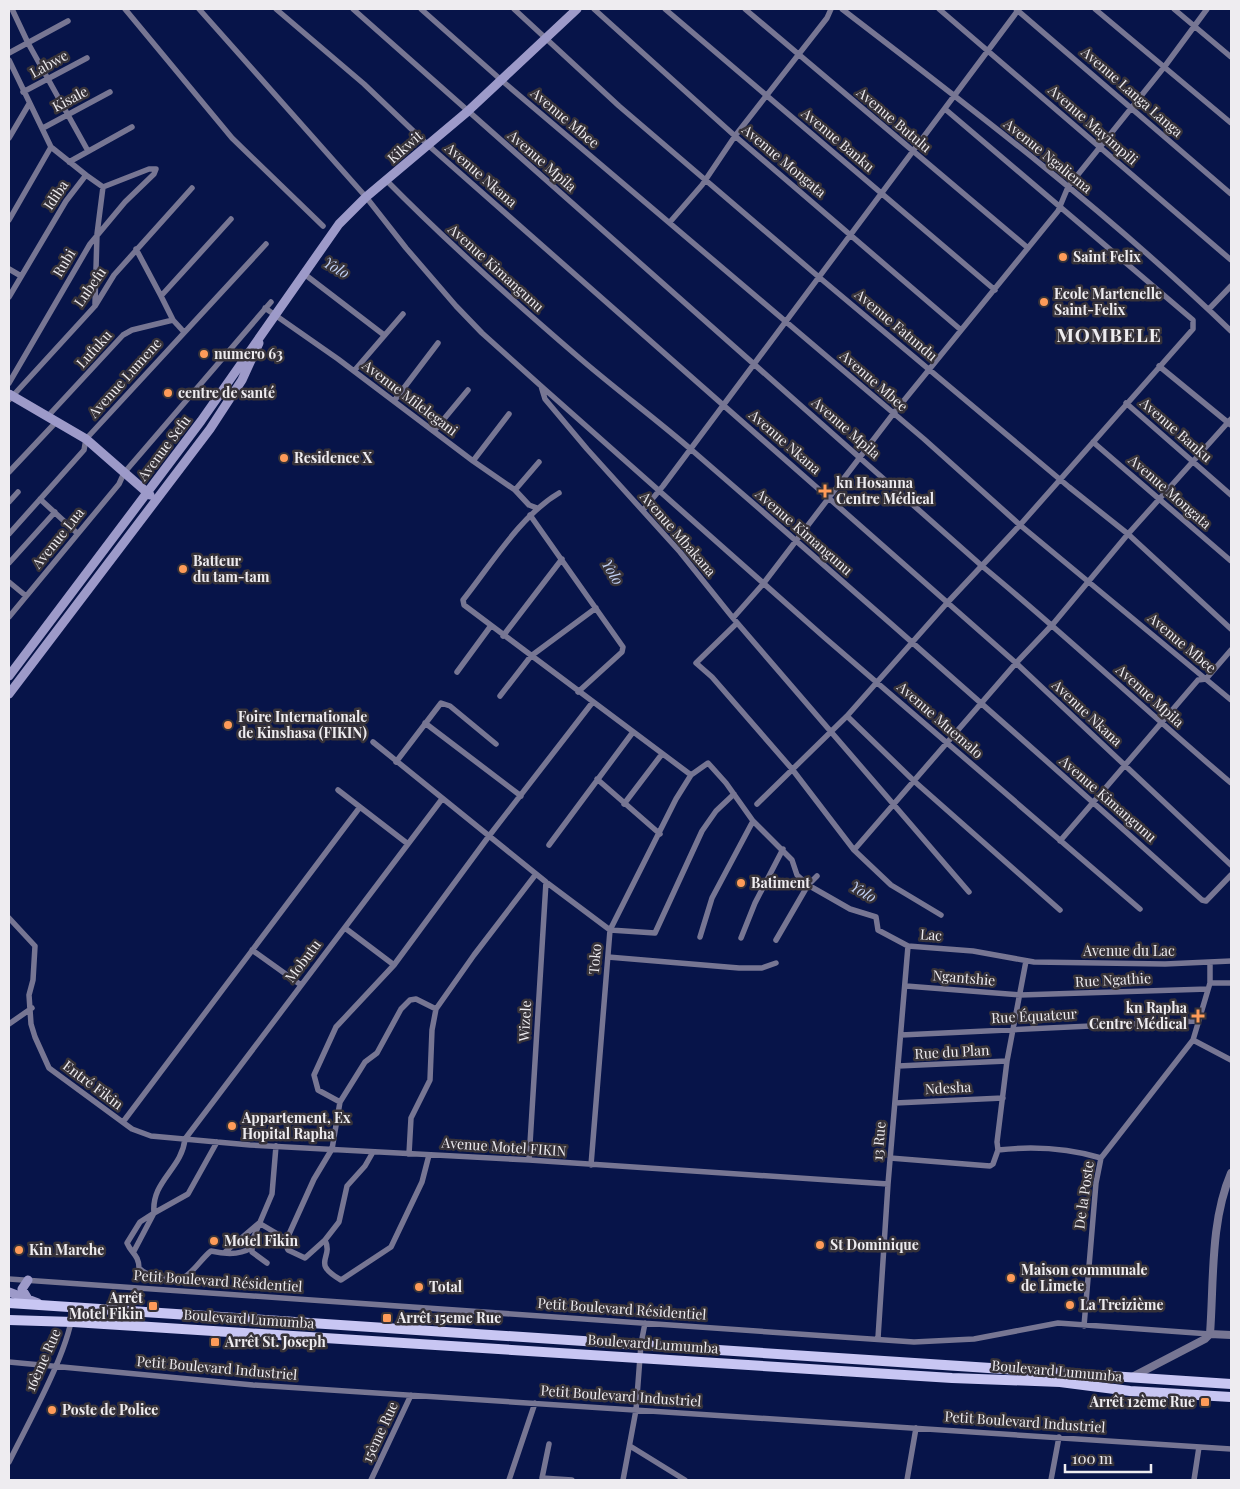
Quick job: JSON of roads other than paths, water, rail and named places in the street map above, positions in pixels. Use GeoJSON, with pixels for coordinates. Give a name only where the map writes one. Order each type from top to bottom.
{"type":"FeatureCollection","features":[{"type":"Feature","properties":{"kind":"highway","name":"Boulevard Lumumba"},"geometry":{"type":"LineString","coordinates":[[9,1303],[1231,1384]]}},
{"type":"Feature","properties":{"kind":"highway","name":"Boulevard Lumumba"},"geometry":{"type":"LineString","coordinates":[[9,1320],[73,1322],[1060,1382],[1130,1392],[1231,1397]]}},
{"type":"Feature","properties":{"kind":"main road","name":"Kikwit"},"geometry":{"type":"LineString","coordinates":[[272,318],[339,224],[366,197],[467,112],[500,79],[577,9]]}},
{"type":"Feature","properties":{"kind":"main road","name":"Avenue Sefu"},"geometry":{"type":"LineString","coordinates":[[9,675],[201,421],[272,318]]}},
{"type":"Feature","properties":{"kind":"main road","name":"Avenue Sefu"},"geometry":{"type":"LineString","coordinates":[[9,694],[231,400],[272,318]]}},
{"type":"Feature","properties":{"kind":"main road","name":"Avenue Sefu"},"geometry":{"type":"LineString","coordinates":[[10,396],[86,439],[156,500]]}},
{"type":"Feature","properties":{"kind":"main road"},"geometry":{"type":"LineString","coordinates":[[28,1280],[22,1289],[28,1300]]}},
{"type":"Feature","properties":{"kind":"main road"},"geometry":{"type":"LineString","coordinates":[[9,1292],[45,1306]]}},
{"type":"Feature","properties":{"kind":"street"},"geometry":{"type":"LineString","coordinates":[[12,9],[28,43],[88,151]]}},
{"type":"Feature","properties":{"kind":"street"},"geometry":{"type":"LineString","coordinates":[[124,9],[232,138],[323,226]]}},
{"type":"Feature","properties":{"kind":"street","name":"Avenue Mbakana"},"geometry":{"type":"LineString","coordinates":[[198,9],[366,197],[406,248],[456,306],[482,333],[541,386],[545,399],[586,450],[642,510],[893,806],[969,892]]}},
{"type":"Feature","properties":{"kind":"street","name":"Avenue Nkana"},"geometry":{"type":"LineString","coordinates":[[276,9],[364,84],[428,145],[1016,664],[1231,865]]}},
{"type":"Feature","properties":{"kind":"street","name":"Avenue Mpila"},"geometry":{"type":"LineString","coordinates":[[353,9],[467,112],[982,566],[1053,624],[1160,722],[1231,783]]}},
{"type":"Feature","properties":{"kind":"street","name":"Avenue Mbee"},"geometry":{"type":"LineString","coordinates":[[422,9],[500,79],[787,322],[1020,525],[1231,700]]}},
{"type":"Feature","properties":{"kind":"street","name":"Avenue Fatundu"},"geometry":{"type":"LineString","coordinates":[[514,9],[619,106],[930,371],[1128,534],[1231,629]]}},
{"type":"Feature","properties":{"kind":"street","name":"Avenue Mongata"},"geometry":{"type":"LineString","coordinates":[[594,9],[735,136],[961,330]]}},
{"type":"Feature","properties":{"kind":"street","name":"Avenue Banku"},"geometry":{"type":"LineString","coordinates":[[665,9],[996,290]]}},
{"type":"Feature","properties":{"kind":"street","name":"Avenue Butulu"},"geometry":{"type":"LineString","coordinates":[[745,9],[912,152],[1028,248]]}},
{"type":"Feature","properties":{"kind":"street"},"geometry":{"type":"LineString","coordinates":[[670,222],[706,179],[735,136],[831,9]]}},
{"type":"Feature","properties":{"kind":"street","name":"Avenue Ngaliema"},"geometry":{"type":"LineString","coordinates":[[842,9],[1068,187],[1209,309],[1231,331]]}},
{"type":"Feature","properties":{"kind":"street","name":"Avenue Mayimpili"},"geometry":{"type":"LineString","coordinates":[[939,9],[1231,260]]}},
{"type":"Feature","properties":{"kind":"street"},"geometry":{"type":"LineString","coordinates":[[642,510],[659,491],[723,404],[787,322],[850,234],[1018,9]]}},
{"type":"Feature","properties":{"kind":"street","name":"Avenue Langa Langa"},"geometry":{"type":"LineString","coordinates":[[1018,9],[1231,194]]}},
{"type":"Feature","properties":{"kind":"street"},"geometry":{"type":"LineString","coordinates":[[1095,9],[1165,66],[1231,124]]}},
{"type":"Feature","properties":{"kind":"street"},"geometry":{"type":"LineString","coordinates":[[1174,9],[1231,58]]}},
{"type":"Feature","properties":{"kind":"street"},"geometry":{"type":"LineString","coordinates":[[941,915],[891,885],[854,850],[792,769],[712,677],[696,663],[735,621],[794,541],[830,498],[893,414],[996,290],[1060,208],[1068,187],[1165,66],[1207,9]]}},
{"type":"Feature","properties":{"kind":"street"},"geometry":{"type":"LineString","coordinates":[[9,54],[68,21]]}},
{"type":"Feature","properties":{"kind":"street","name":"Labwe"},"geometry":{"type":"LineString","coordinates":[[24,92],[87,58]]}},
{"type":"Feature","properties":{"kind":"street"},"geometry":{"type":"LineString","coordinates":[[9,60],[51,147],[86,175]]}},
{"type":"Feature","properties":{"kind":"street","name":"Kisale"},"geometry":{"type":"LineString","coordinates":[[43,128],[110,92]]}},
{"type":"Feature","properties":{"kind":"street"},"geometry":{"type":"LineString","coordinates":[[9,138],[29,104]]}},
{"type":"Feature","properties":{"kind":"street"},"geometry":{"type":"LineString","coordinates":[[757,804],[847,716],[947,603],[1020,525],[1193,329],[1193,320],[945,108]]}},
{"type":"Feature","properties":{"kind":"street","name":"Idiba"},"geometry":{"type":"LineString","coordinates":[[70,162],[132,127]]}},
{"type":"Feature","properties":{"kind":"street"},"geometry":{"type":"LineString","coordinates":[[9,220],[51,147]]}},
{"type":"Feature","properties":{"kind":"street","name":"Rubi"},"geometry":{"type":"LineString","coordinates":[[9,383],[97,234],[154,174],[156,169],[149,169],[103,187]]}},
{"type":"Feature","properties":{"kind":"street","name":"Idiba"},"geometry":{"type":"LineString","coordinates":[[9,297],[66,201],[86,175],[103,187]]}},
{"type":"Feature","properties":{"kind":"street","name":"Avenue Kimangunu"},"geometry":{"type":"LineString","coordinates":[[387,181],[440,235],[576,355],[691,449],[794,541],[983,703],[1204,901],[1231,876]]}},
{"type":"Feature","properties":{"kind":"street"},"geometry":{"type":"LineString","coordinates":[[95,306],[97,234],[103,187]]}},
{"type":"Feature","properties":{"kind":"street","name":"Lubefu"},"geometry":{"type":"LineString","coordinates":[[10,396],[95,306],[107,284],[192,188]]}},
{"type":"Feature","properties":{"kind":"street"},"geometry":{"type":"LineString","coordinates":[[161,296],[231,220]]}},
{"type":"Feature","properties":{"kind":"street","name":"Avenue Lumene"},"geometry":{"type":"LineString","coordinates":[[9,534],[84,450],[86,439],[266,244]]}},
{"type":"Feature","properties":{"kind":"street"},"geometry":{"type":"LineString","coordinates":[[136,249],[173,320],[184,332]]}},
{"type":"Feature","properties":{"kind":"street"},"geometry":{"type":"LineString","coordinates":[[9,269],[21,276]]}},
{"type":"Feature","properties":{"kind":"street"},"geometry":{"type":"LineString","coordinates":[[304,273],[384,335]]}},
{"type":"Feature","properties":{"kind":"street"},"geometry":{"type":"LineString","coordinates":[[1209,309],[1231,286]]}},
{"type":"Feature","properties":{"kind":"street","name":"Avenue Lua"},"geometry":{"type":"LineString","coordinates":[[9,617],[119,484],[124,473],[271,302]]}},
{"type":"Feature","properties":{"kind":"street","name":"Avenue Milelegani"},"geometry":{"type":"LineString","coordinates":[[265,308],[272,318],[354,371],[473,461],[515,490],[529,505],[537,508]]}},
{"type":"Feature","properties":{"kind":"street"},"geometry":{"type":"LineString","coordinates":[[354,371],[403,314]]}},
{"type":"Feature","properties":{"kind":"street","name":"Lufuku"},"geometry":{"type":"LineString","coordinates":[[48,416],[123,335],[132,330],[173,320]]}},
{"type":"Feature","properties":{"kind":"street"},"geometry":{"type":"LineString","coordinates":[[394,401],[438,343]]}},
{"type":"Feature","properties":{"kind":"street"},"geometry":{"type":"LineString","coordinates":[[854,850],[1053,624],[1128,534],[1230,422],[1159,366]]}},
{"type":"Feature","properties":{"kind":"street","name":"Avenue Muemalo"},"geometry":{"type":"LineString","coordinates":[[541,386],[724,550],[1140,909]]}},
{"type":"Feature","properties":{"kind":"street"},"geometry":{"type":"LineString","coordinates":[[434,431],[468,390]]}},
{"type":"Feature","properties":{"kind":"street","name":"Avenue Banku"},"geometry":{"type":"LineString","coordinates":[[1126,403],[1231,495]]}},
{"type":"Feature","properties":{"kind":"street"},"geometry":{"type":"LineString","coordinates":[[473,461],[509,414]]}},
{"type":"Feature","properties":{"kind":"street"},"geometry":{"type":"LineString","coordinates":[[9,472],[57,421]]}},
{"type":"Feature","properties":{"kind":"street","name":"Avenue Mongata"},"geometry":{"type":"LineString","coordinates":[[1093,442],[1231,561]]}},
{"type":"Feature","properties":{"kind":"street"},"geometry":{"type":"LineString","coordinates":[[515,490],[539,462]]}},
{"type":"Feature","properties":{"kind":"street"},"geometry":{"type":"LineString","coordinates":[[9,502],[18,492]]}},
{"type":"Feature","properties":{"kind":"street"},"geometry":{"type":"LineString","coordinates":[[559,493],[530,515],[463,600],[464,605],[490,627],[692,775],[708,763],[734,794],[753,821],[783,849],[792,860],[796,875],[808,885]]}},
{"type":"Feature","properties":{"kind":"street"},"geometry":{"type":"LineString","coordinates":[[40,499],[77,533]]}},
{"type":"Feature","properties":{"kind":"street"},"geometry":{"type":"LineString","coordinates":[[9,563],[55,512]]}},
{"type":"Feature","properties":{"kind":"street"},"geometry":{"type":"LineString","coordinates":[[530,515],[596,608],[623,650],[578,692]]}},
{"type":"Feature","properties":{"kind":"street"},"geometry":{"type":"LineString","coordinates":[[503,636],[562,559]]}},
{"type":"Feature","properties":{"kind":"street"},"geometry":{"type":"LineString","coordinates":[[9,582],[26,596]]}},
{"type":"Feature","properties":{"kind":"street"},"geometry":{"type":"LineString","coordinates":[[500,696],[531,656],[596,608]]}},
{"type":"Feature","properties":{"kind":"street"},"geometry":{"type":"LineString","coordinates":[[458,672],[490,627]]}},
{"type":"Feature","properties":{"kind":"street"},"geometry":{"type":"LineString","coordinates":[[1060,841],[1160,722],[1198,680],[1206,679],[1231,650]]}},
{"type":"Feature","properties":{"kind":"street"},"geometry":{"type":"LineString","coordinates":[[396,762],[438,704],[445,703],[496,744]]}},
{"type":"Feature","properties":{"kind":"street"},"geometry":{"type":"LineString","coordinates":[[340,1102],[318,1090],[314,1075],[336,1027],[394,965],[489,836],[592,703]]}},
{"type":"Feature","properties":{"kind":"street"},"geometry":{"type":"LineString","coordinates":[[847,716],[914,781],[1060,910]]}},
{"type":"Feature","properties":{"kind":"street"},"geometry":{"type":"LineString","coordinates":[[425,723],[521,796]]}},
{"type":"Feature","properties":{"kind":"street"},"geometry":{"type":"LineString","coordinates":[[549,845],[633,732]]}},
{"type":"Feature","properties":{"kind":"street"},"geometry":{"type":"LineString","coordinates":[[373,742],[546,882],[610,930],[655,933],[702,831],[716,811],[734,794]]}},
{"type":"Feature","properties":{"kind":"street"},"geometry":{"type":"LineString","coordinates":[[624,804],[662,754]]}},
{"type":"Feature","properties":{"kind":"street","name":"Toko"},"geometry":{"type":"LineString","coordinates":[[591,1165],[610,930],[676,799],[692,775]]}},
{"type":"Feature","properties":{"kind":"street"},"geometry":{"type":"LineString","coordinates":[[597,779],[660,834]]}},
{"type":"Feature","properties":{"kind":"street"},"geometry":{"type":"LineString","coordinates":[[338,790],[408,844]]}},
{"type":"Feature","properties":{"kind":"street","name":"Mobutu"},"geometry":{"type":"LineString","coordinates":[[185,1139],[442,799]]}},
{"type":"Feature","properties":{"kind":"street"},"geometry":{"type":"LineString","coordinates":[[123,1122],[360,807]]}},
{"type":"Feature","properties":{"kind":"street"},"geometry":{"type":"LineString","coordinates":[[700,937],[712,898],[753,821]]}},
{"type":"Feature","properties":{"kind":"street"},"geometry":{"type":"LineString","coordinates":[[741,938],[755,903],[783,849]]}},
{"type":"Feature","properties":{"kind":"street"},"geometry":{"type":"LineString","coordinates":[[409,1154],[411,1118],[430,1080],[432,1030],[436,1009],[536,874]]}},
{"type":"Feature","properties":{"kind":"street"},"geometry":{"type":"LineString","coordinates":[[776,940],[808,885],[816,876]]}},
{"type":"Feature","properties":{"kind":"street","name":"Wizele"},"geometry":{"type":"LineString","coordinates":[[529,1160],[546,882]]}},
{"type":"Feature","properties":{"kind":"street","name":"Lac"},"geometry":{"type":"LineString","coordinates":[[808,885],[850,909],[876,917],[878,930],[908,946],[973,951],[1026,961]]}},
{"type":"Feature","properties":{"kind":"street"},"geometry":{"type":"LineString","coordinates":[[9,918],[36,946],[33,980],[29,995],[32,1008],[9,1024]]}},
{"type":"Feature","properties":{"kind":"street"},"geometry":{"type":"LineString","coordinates":[[345,928],[394,965]]}},
{"type":"Feature","properties":{"kind":"street","name":"13 Rue"},"geometry":{"type":"LineString","coordinates":[[878,1338],[888,1184],[908,946]]}},
{"type":"Feature","properties":{"kind":"street"},"geometry":{"type":"LineString","coordinates":[[252,950],[301,985]]}},
{"type":"Feature","properties":{"kind":"street"},"geometry":{"type":"LineString","coordinates":[[608,957],[739,968],[762,968],[776,963]]}},
{"type":"Feature","properties":{"kind":"street"},"geometry":{"type":"LineString","coordinates":[[890,1158],[990,1166],[993,1164],[998,1150],[997,1142],[1007,1061],[1026,961]]}},
{"type":"Feature","properties":{"kind":"street","name":"Avenue du Lac"},"geometry":{"type":"LineString","coordinates":[[1026,961],[1071,963],[1210,963],[1231,961]]}},
{"type":"Feature","properties":{"kind":"street","name":"De la Poste"},"geometry":{"type":"LineString","coordinates":[[1084,1326],[1096,1183],[1101,1158],[1193,1040],[1209,986],[1210,963]]}},
{"type":"Feature","properties":{"kind":"street"},"geometry":{"type":"LineString","coordinates":[[1209,986],[1231,983]]}},
{"type":"Feature","properties":{"kind":"street","name":"Ngantshie"},"geometry":{"type":"LineString","coordinates":[[906,986],[1020,995]]}},
{"type":"Feature","properties":{"kind":"street","name":"Rue Ngathie"},"geometry":{"type":"LineString","coordinates":[[1020,995],[1209,986]]}},
{"type":"Feature","properties":{"kind":"street"},"geometry":{"type":"LineString","coordinates":[[373,1152],[365,1166],[347,1186],[339,1222],[325,1240],[306,1258],[288,1250],[286,1239],[314,1179],[332,1149],[340,1102],[365,1062],[377,1053],[402,1009],[410,1000],[416,999],[436,1009]]}},
{"type":"Feature","properties":{"kind":"street","name":"Entré Fikin"},"geometry":{"type":"LineString","coordinates":[[32,1008],[31,1024],[49,1068],[123,1122]]}},
{"type":"Feature","properties":{"kind":"street","name":"Rue Équateur"},"geometry":{"type":"LineString","coordinates":[[901,1035],[1198,1021]]}},
{"type":"Feature","properties":{"kind":"street"},"geometry":{"type":"LineString","coordinates":[[1193,1040],[1231,1060]]}},
{"type":"Feature","properties":{"kind":"street","name":"Rue du Plan"},"geometry":{"type":"LineString","coordinates":[[898,1066],[1007,1061]]}},
{"type":"Feature","properties":{"kind":"street","name":"Ndesha"},"geometry":{"type":"LineString","coordinates":[[895,1103],[1002,1098]]}},
{"type":"Feature","properties":{"kind":"street","name":"Avenue Motel FIKIN"},"geometry":{"type":"LineString","coordinates":[[123,1122],[151,1136],[217,1142],[529,1160],[888,1184]]}},
{"type":"Feature","properties":{"kind":"street"},"geometry":{"type":"LineString","coordinates":[[134,1251],[154,1213],[153,1201],[155,1193],[182,1154],[185,1139]]}},
{"type":"Feature","properties":{"kind":"street"},"geometry":{"type":"LineString","coordinates":[[217,1142],[188,1194],[140,1222],[131,1234],[128,1246],[134,1251],[139,1260],[139,1268],[145,1274],[171,1279],[185,1277],[211,1251],[223,1254],[244,1252],[251,1248],[259,1223],[272,1194],[276,1146]]}},
{"type":"Feature","properties":{"kind":"street"},"geometry":{"type":"LineString","coordinates":[[998,1150],[1032,1147],[1079,1151],[1101,1158]]}},
{"type":"Feature","properties":{"kind":"street"},"geometry":{"type":"LineString","coordinates":[[325,1240],[327,1249],[324,1264],[326,1270],[341,1280],[345,1279],[357,1267],[389,1249],[422,1182],[428,1155]]}},
{"type":"Feature","properties":{"kind":"street"},"geometry":{"type":"LineString","coordinates":[[1132,1377],[1200,1342],[1210,1334],[1218,1218],[1225,1187],[1231,1173]]}},
{"type":"Feature","properties":{"kind":"street"},"geometry":{"type":"LineString","coordinates":[[259,1223],[286,1239]]}},
{"type":"Feature","properties":{"kind":"street"},"geometry":{"type":"LineString","coordinates":[[223,1254],[259,1223]]}},
{"type":"Feature","properties":{"kind":"street"},"geometry":{"type":"LineString","coordinates":[[251,1248],[252,1252],[267,1263]]}},
{"type":"Feature","properties":{"kind":"street","name":"Petit Boulevard Résidentiel"},"geometry":{"type":"LineString","coordinates":[[9,1279],[933,1342],[974,1339],[1058,1323],[1231,1335]]}},
{"type":"Feature","properties":{"kind":"street"},"geometry":{"type":"LineString","coordinates":[[73,1308],[73,1322]]}},
{"type":"Feature","properties":{"kind":"street","name":"16ème Rue"},"geometry":{"type":"LineString","coordinates":[[9,1462],[55,1365],[73,1322]]}},
{"type":"Feature","properties":{"kind":"street"},"geometry":{"type":"LineString","coordinates":[[623,1480],[636,1410],[639,1357],[645,1323]]}},
{"type":"Feature","properties":{"kind":"street","name":"Petit Boulevard Industriel"},"geometry":{"type":"LineString","coordinates":[[9,1362],[55,1365],[192,1380],[1231,1449]]}},
{"type":"Feature","properties":{"kind":"street","name":"15ème Rue"},"geometry":{"type":"LineString","coordinates":[[371,1480],[411,1395]]}},
{"type":"Feature","properties":{"kind":"street"},"geometry":{"type":"LineString","coordinates":[[509,1480],[534,1403]]}},
{"type":"Feature","properties":{"kind":"street"},"geometry":{"type":"LineString","coordinates":[[906,1480],[916,1428]]}},
{"type":"Feature","properties":{"kind":"street"},"geometry":{"type":"LineString","coordinates":[[1051,1480],[1059,1437]]}},
{"type":"Feature","properties":{"kind":"street"},"geometry":{"type":"LineString","coordinates":[[549,1444],[541,1476],[543,1479],[549,1480],[572,1480]]}},
{"type":"Feature","properties":{"kind":"street"},"geometry":{"type":"LineString","coordinates":[[630,1446],[685,1480]]}},
{"type":"Feature","properties":{"kind":"street"},"geometry":{"type":"LineString","coordinates":[[1194,1480],[1199,1447]]}},
{"type":"Feature","properties":{"kind":"water","name":"Yolo"},"geometry":{"type":"Polygon","coordinates":[[[9,9],[1231,9],[1231,1480],[9,1480],[9,9]]]}},
{"type":"Feature","properties":{"kind":"place","name":"Saint Felix"},"geometry":{"type":"Point","coordinates":[1063,257]}},
{"type":"Feature","properties":{"kind":"place","name":"Ecole Martenelle Saint-Felix"},"geometry":{"type":"Point","coordinates":[1044,302]}},
{"type":"Feature","properties":{"kind":"place","name":"numero 63"},"geometry":{"type":"Point","coordinates":[204,354]}},
{"type":"Feature","properties":{"kind":"place","name":"centre de santé"},"geometry":{"type":"Point","coordinates":[168,393]}},
{"type":"Feature","properties":{"kind":"place","name":"Residence X"},"geometry":{"type":"Point","coordinates":[284,458]}},
{"type":"Feature","properties":{"kind":"place","name":"kn Hosanna Centre Médical"},"geometry":{"type":"Point","coordinates":[825,491]}},
{"type":"Feature","properties":{"kind":"place","name":"Batteur du tam-tam"},"geometry":{"type":"Point","coordinates":[183,569]}},
{"type":"Feature","properties":{"kind":"place","name":"Foire Internationale de Kinshasa (FIKIN)"},"geometry":{"type":"Point","coordinates":[228,725]}},
{"type":"Feature","properties":{"kind":"place","name":"Batiment"},"geometry":{"type":"Point","coordinates":[741,883]}},
{"type":"Feature","properties":{"kind":"place","name":"kn Rapha Centre Médical"},"geometry":{"type":"Point","coordinates":[1198,1016]}},
{"type":"Feature","properties":{"kind":"place","name":"Appartement, Ex Hopital Rapha"},"geometry":{"type":"Point","coordinates":[232,1126]}},
{"type":"Feature","properties":{"kind":"place","name":"Motel Fikin"},"geometry":{"type":"Point","coordinates":[214,1241]}},
{"type":"Feature","properties":{"kind":"place","name":"St Dominique"},"geometry":{"type":"Point","coordinates":[820,1245]}},
{"type":"Feature","properties":{"kind":"place","name":"Kin Marche"},"geometry":{"type":"Point","coordinates":[19,1250]}},
{"type":"Feature","properties":{"kind":"place","name":"Maison communale de Limete"},"geometry":{"type":"Point","coordinates":[1011,1278]}},
{"type":"Feature","properties":{"kind":"place","name":"Total"},"geometry":{"type":"Point","coordinates":[419,1287]}},
{"type":"Feature","properties":{"kind":"place","name":"La Treizième"},"geometry":{"type":"Point","coordinates":[1070,1305]}},
{"type":"Feature","properties":{"kind":"place","name":"Arrêt Motel Fikin"},"geometry":{"type":"Point","coordinates":[153,1306]}},
{"type":"Feature","properties":{"kind":"place","name":"Arrêt 15eme Rue"},"geometry":{"type":"Point","coordinates":[387,1318]}},
{"type":"Feature","properties":{"kind":"place","name":"Arrêt St. Joseph"},"geometry":{"type":"Point","coordinates":[215,1342]}},
{"type":"Feature","properties":{"kind":"place","name":"Arrêt 12ème Rue"},"geometry":{"type":"Point","coordinates":[1205,1402]}},
{"type":"Feature","properties":{"kind":"place","name":"Poste de Police"},"geometry":{"type":"Point","coordinates":[52,1410]}},
{"type":"Feature","properties":{"kind":"district","name":"MOMBELE"},"geometry":{"type":"Point","coordinates":[1109,335]}}]}
